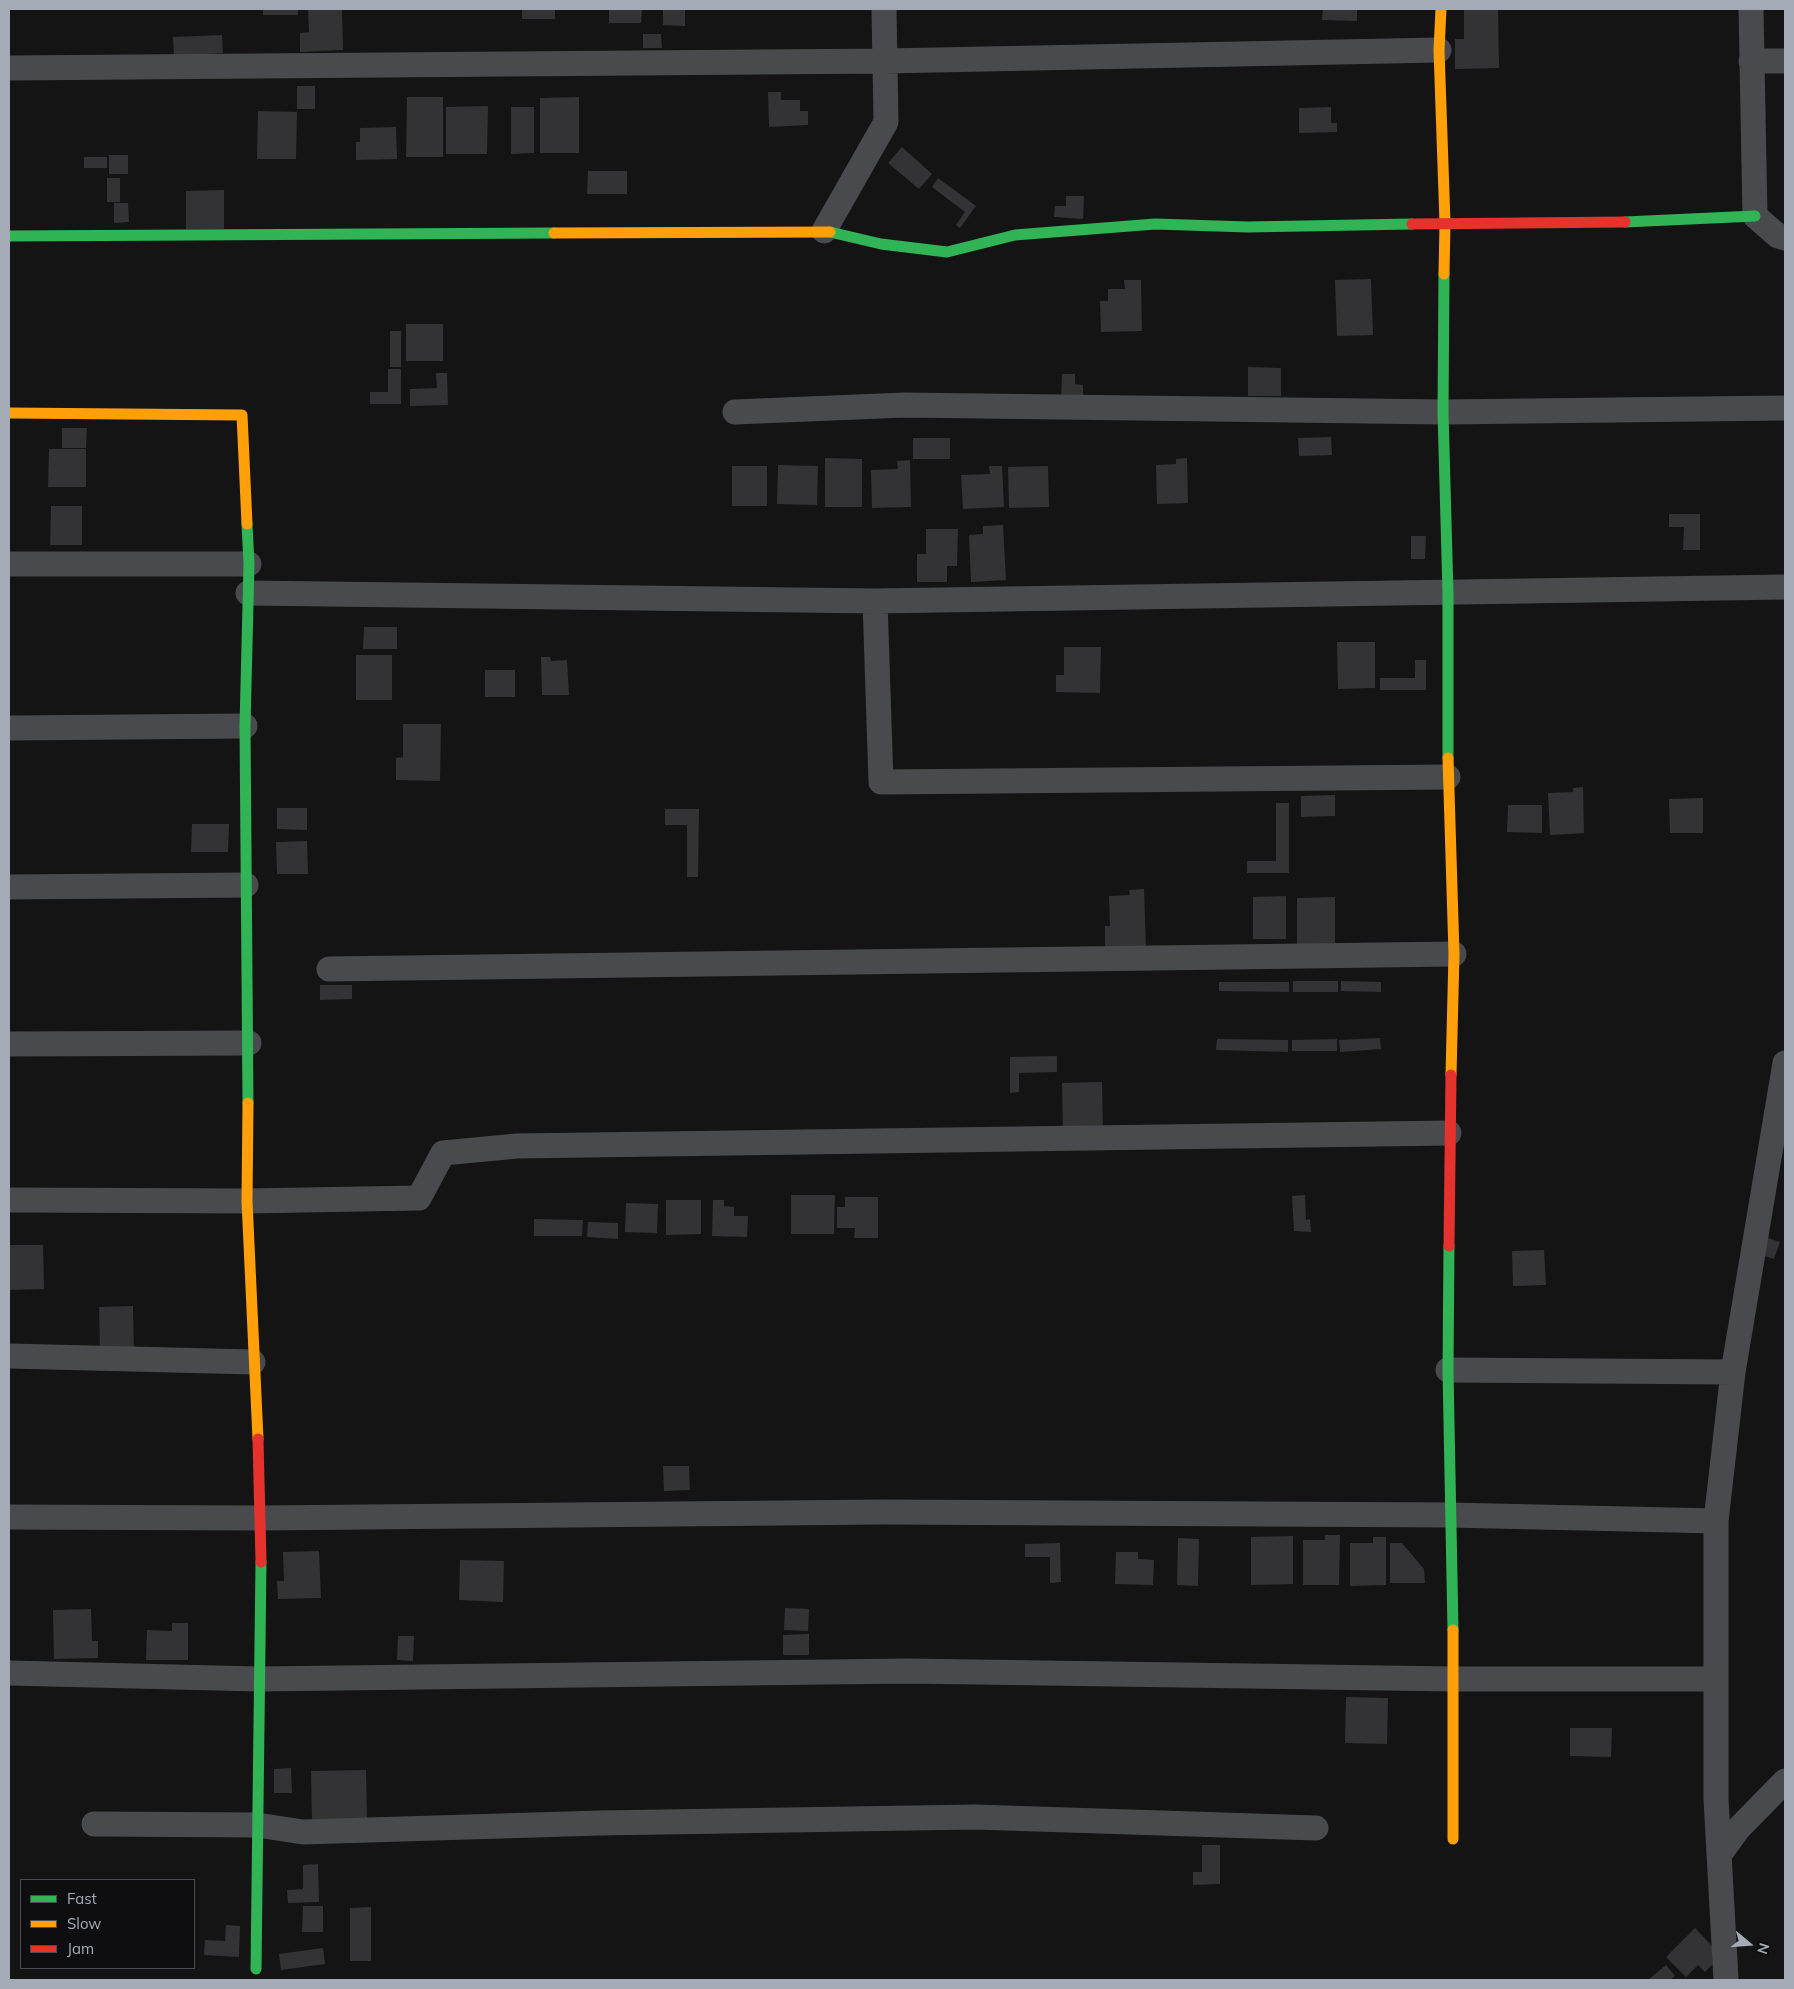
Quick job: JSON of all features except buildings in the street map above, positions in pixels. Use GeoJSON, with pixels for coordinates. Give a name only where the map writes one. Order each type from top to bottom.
{"type":"FeatureCollection","features":[{"type":"Feature","properties":{"kind":"street"},"geometry":{"type":"LineString","coordinates":[[824,231],[886,122],[884,9]]}},
{"type":"Feature","properties":{"kind":"street"},"geometry":{"type":"LineString","coordinates":[[1441,9],[1439,50],[1445,222],[1443,412],[1448,594],[1448,777],[1454,954],[1449,1133],[1448,1370],[1449,1515],[1454,1679],[1453,1839]]}},
{"type":"Feature","properties":{"kind":"street"},"geometry":{"type":"LineString","coordinates":[[1751,9],[1755,216]]}},
{"type":"Feature","properties":{"kind":"street"},"geometry":{"type":"LineString","coordinates":[[9,68],[885,62],[1439,50]]}},
{"type":"Feature","properties":{"kind":"street"},"geometry":{"type":"LineString","coordinates":[[1751,61],[1785,61]]}},
{"type":"Feature","properties":{"kind":"street"},"geometry":{"type":"LineString","coordinates":[[9,236],[824,231],[881,244],[947,252],[1016,235],[1155,224],[1248,227],[1445,222],[1597,224],[1755,216],[1778,236],[1785,238]]}},
{"type":"Feature","properties":{"kind":"street"},"geometry":{"type":"LineString","coordinates":[[734,412],[905,405],[1443,412],[1785,408]]}},
{"type":"Feature","properties":{"kind":"street"},"geometry":{"type":"LineString","coordinates":[[9,413],[242,414],[249,564],[245,726],[249,1043],[247,1201],[261,1518],[256,1969]]}},
{"type":"Feature","properties":{"kind":"street"},"geometry":{"type":"LineString","coordinates":[[9,564],[249,564]]}},
{"type":"Feature","properties":{"kind":"street"},"geometry":{"type":"LineString","coordinates":[[248,594],[875,601],[1448,594],[1785,587]]}},
{"type":"Feature","properties":{"kind":"street"},"geometry":{"type":"LineString","coordinates":[[875,601],[881,782],[1448,777]]}},
{"type":"Feature","properties":{"kind":"street"},"geometry":{"type":"LineString","coordinates":[[9,728],[245,726]]}},
{"type":"Feature","properties":{"kind":"street"},"geometry":{"type":"LineString","coordinates":[[9,887],[246,885]]}},
{"type":"Feature","properties":{"kind":"street"},"geometry":{"type":"LineString","coordinates":[[329,969],[1454,954]]}},
{"type":"Feature","properties":{"kind":"street"},"geometry":{"type":"LineString","coordinates":[[9,1044],[249,1043]]}},
{"type":"Feature","properties":{"kind":"street"},"geometry":{"type":"LineString","coordinates":[[1726,1980],[1716,1800],[1716,1521],[1734,1372],[1785,1063]]}},
{"type":"Feature","properties":{"kind":"street"},"geometry":{"type":"LineString","coordinates":[[9,1200],[247,1201],[419,1198],[443,1153],[517,1146],[1449,1133]]}},
{"type":"Feature","properties":{"kind":"street"},"geometry":{"type":"LineString","coordinates":[[9,1356],[253,1362]]}},
{"type":"Feature","properties":{"kind":"street"},"geometry":{"type":"LineString","coordinates":[[1448,1370],[1734,1372]]}},
{"type":"Feature","properties":{"kind":"street"},"geometry":{"type":"LineString","coordinates":[[9,1516],[261,1518],[873,1512],[1449,1515],[1716,1521]]}},
{"type":"Feature","properties":{"kind":"street"},"geometry":{"type":"LineString","coordinates":[[9,1673],[258,1679],[908,1671],[1454,1679],[1716,1679]]}},
{"type":"Feature","properties":{"kind":"street"},"geometry":{"type":"LineString","coordinates":[[1719,1855],[1738,1829],[1785,1781]]}},
{"type":"Feature","properties":{"kind":"street"},"geometry":{"type":"LineString","coordinates":[[94,1824],[257,1825],[302,1832],[610,1823],[975,1817],[1316,1828]]}},
{"type":"Feature","properties":{"kind":"traffic: fast"},"geometry":{"type":"LineString","coordinates":[[1625,222],[1755,216]]}},
{"type":"Feature","properties":{"kind":"traffic: fast"},"geometry":{"type":"LineString","coordinates":[[830,232],[881,244],[947,252],[1015,235],[1155,224],[1248,227],[1412,224]]}},
{"type":"Feature","properties":{"kind":"traffic: fast"},"geometry":{"type":"LineString","coordinates":[[9,236],[554,233]]}},
{"type":"Feature","properties":{"kind":"traffic: fast"},"geometry":{"type":"LineString","coordinates":[[1444,274],[1443,412],[1448,594],[1448,758]]}},
{"type":"Feature","properties":{"kind":"traffic: fast"},"geometry":{"type":"LineString","coordinates":[[247,524],[249,564],[245,726],[248,1103]]}},
{"type":"Feature","properties":{"kind":"traffic: fast"},"geometry":{"type":"LineString","coordinates":[[1449,1246],[1448,1370],[1453,1630]]}},
{"type":"Feature","properties":{"kind":"traffic: fast"},"geometry":{"type":"LineString","coordinates":[[256,1969],[261,1562]]}},
{"type":"Feature","properties":{"kind":"traffic: slow"},"geometry":{"type":"LineString","coordinates":[[1441,9],[1439,50],[1445,223],[1444,274]]}},
{"type":"Feature","properties":{"kind":"traffic: slow"},"geometry":{"type":"LineString","coordinates":[[554,233],[830,232]]}},
{"type":"Feature","properties":{"kind":"traffic: slow"},"geometry":{"type":"LineString","coordinates":[[9,413],[242,415],[247,524]]}},
{"type":"Feature","properties":{"kind":"traffic: slow"},"geometry":{"type":"LineString","coordinates":[[1448,758],[1454,954],[1451,1075]]}},
{"type":"Feature","properties":{"kind":"traffic: slow"},"geometry":{"type":"LineString","coordinates":[[248,1103],[247,1201],[258,1439]]}},
{"type":"Feature","properties":{"kind":"traffic: slow"},"geometry":{"type":"LineString","coordinates":[[1453,1630],[1453,1839]]}},
{"type":"Feature","properties":{"kind":"traffic: jam"},"geometry":{"type":"LineString","coordinates":[[1412,224],[1625,222]]}},
{"type":"Feature","properties":{"kind":"traffic: jam"},"geometry":{"type":"LineString","coordinates":[[1449,1246],[1451,1075]]}},
{"type":"Feature","properties":{"kind":"traffic: jam"},"geometry":{"type":"LineString","coordinates":[[258,1439],[261,1562]]}}]}
